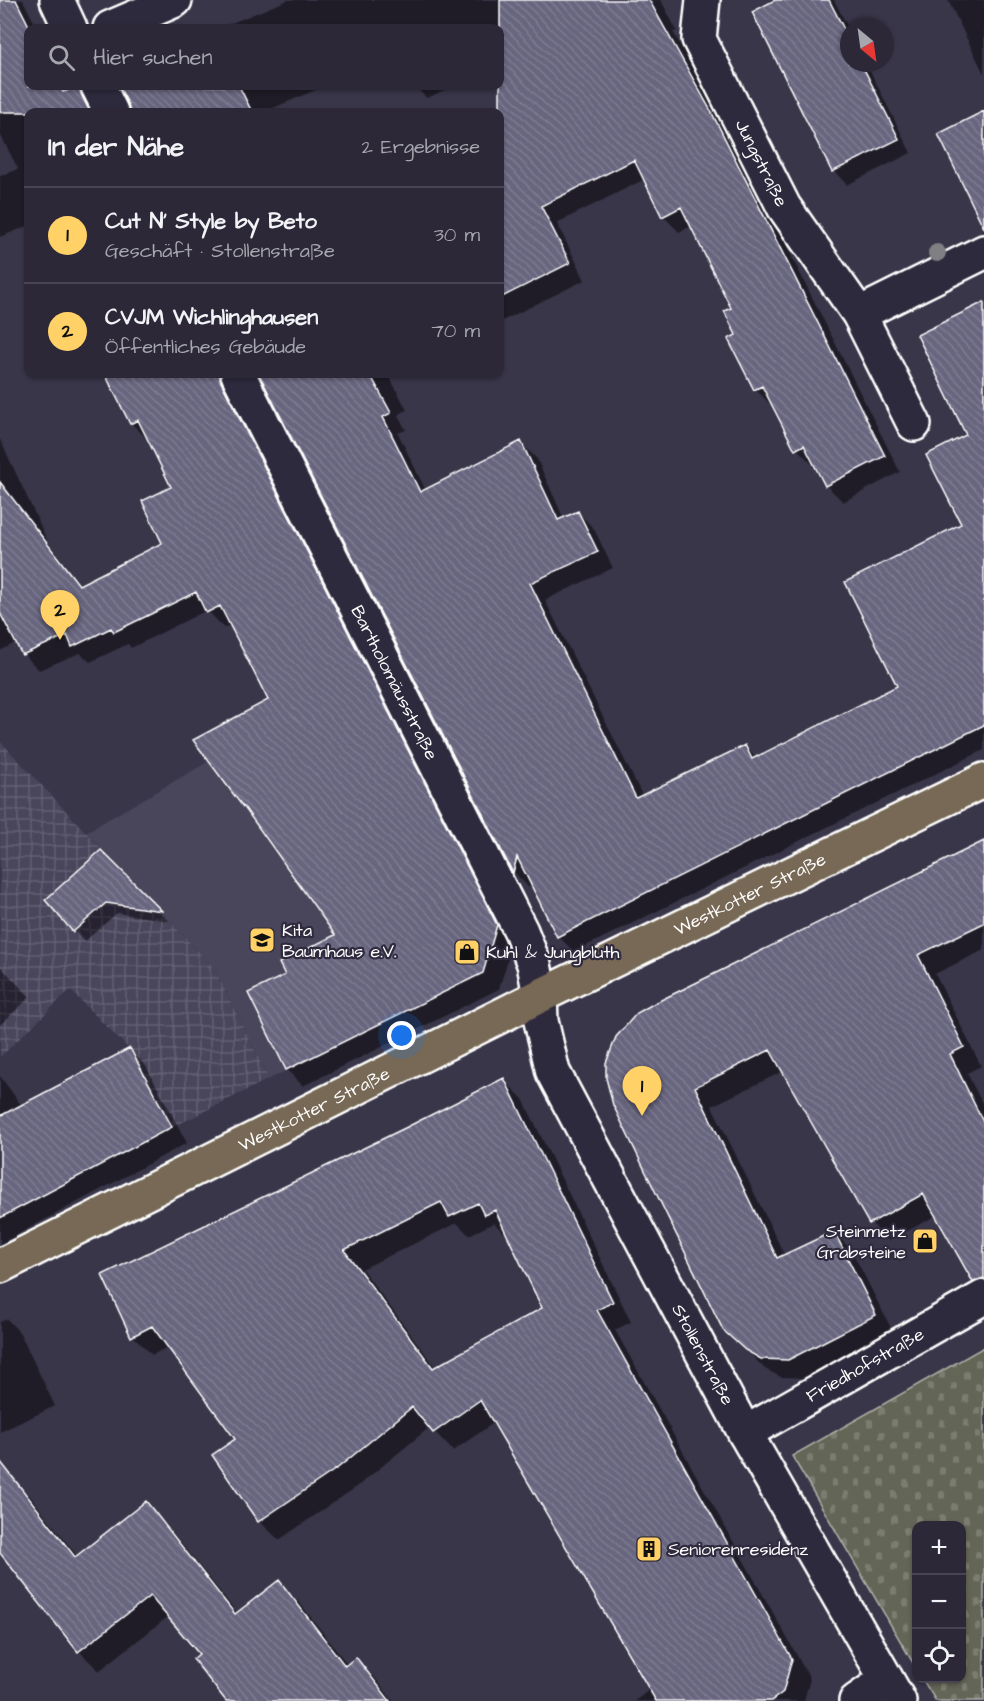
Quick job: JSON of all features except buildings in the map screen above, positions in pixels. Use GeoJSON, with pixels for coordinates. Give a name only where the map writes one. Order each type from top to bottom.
{"type":"FeatureCollection","features":[{"type":"Feature","properties":{"kind":"main road","name":"Westkotter Straße"},"geometry":{"type":"LineString","coordinates":[[0,1266],[540,996],[984,780]]}},
{"type":"Feature","properties":{"kind":"street"},"geometry":{"type":"LineString","coordinates":[[57,0],[68,24]]}},
{"type":"Feature","properties":{"kind":"street"},"geometry":{"type":"LineString","coordinates":[[119,24],[175,0]]}},
{"type":"Feature","properties":{"kind":"street","name":"Jungstraße"},"geometry":{"type":"LineString","coordinates":[[703,0],[699,39],[784,207],[859,314],[914,424]]}},
{"type":"Feature","properties":{"kind":"street"},"geometry":{"type":"LineString","coordinates":[[100,90],[109,108]]}},
{"type":"Feature","properties":{"kind":"street"},"geometry":{"type":"LineString","coordinates":[[859,314],[984,252]]}},
{"type":"Feature","properties":{"kind":"street","name":"Bartholomäusstraße"},"geometry":{"type":"LineString","coordinates":[[240,378],[521,931],[534,964],[540,996]]}},
{"type":"Feature","properties":{"kind":"street","name":"Stollenstraße"},"geometry":{"type":"LineString","coordinates":[[540,996],[541,1021],[553,1072],[745,1433],[892,1690]]}},
{"type":"Feature","properties":{"kind":"street","name":"Friedhofstraße"},"geometry":{"type":"LineString","coordinates":[[745,1433],[984,1298]]}},
{"type":"Feature","properties":{"kind":"street"},"geometry":{"type":"LineString","coordinates":[[856,1701],[892,1690]]}},
{"type":"Feature","properties":{"kind":"shaded area"},"geometry":{"type":"Polygon","coordinates":[[[0,741],[214,968],[269,1079],[171,1128],[128,1048],[70,990],[0,1057],[0,741]]]}},
{"type":"Feature","properties":{"kind":"shaded area","name":"Kita Baumhaus e.V."},"geometry":{"type":"Polygon","coordinates":[[[211,760],[323,912],[378,1026],[269,1079],[214,968],[86,832],[211,760]]]}},
{"type":"Feature","properties":{"kind":"green space"},"geometry":{"type":"Polygon","coordinates":[[[984,1347],[984,1701],[936,1701],[925,1683],[966,1683],[966,1521],[912,1521],[912,1661],[792,1456],[984,1347]]]}},
{"type":"Feature","properties":{"kind":"place","name":"CVJM Wichlinghausen"},"geometry":{"type":"Point","coordinates":[60,640]}},
{"type":"Feature","properties":{"kind":"place","name":"Kita Baumhaus e.V."},"geometry":{"type":"Point","coordinates":[262,940]}},
{"type":"Feature","properties":{"kind":"place","name":"Kuhl & Jungbluth"},"geometry":{"type":"Point","coordinates":[467,952]}},
{"type":"Feature","properties":{"kind":"place","name":"Cut N' Style by Beto"},"geometry":{"type":"Point","coordinates":[642,1116]}},
{"type":"Feature","properties":{"kind":"place","name":"Steinmetz Grabsteine"},"geometry":{"type":"Point","coordinates":[925,1241]}},
{"type":"Feature","properties":{"kind":"place","name":"Seniorenresidenz"},"geometry":{"type":"Point","coordinates":[649,1549]}}]}
